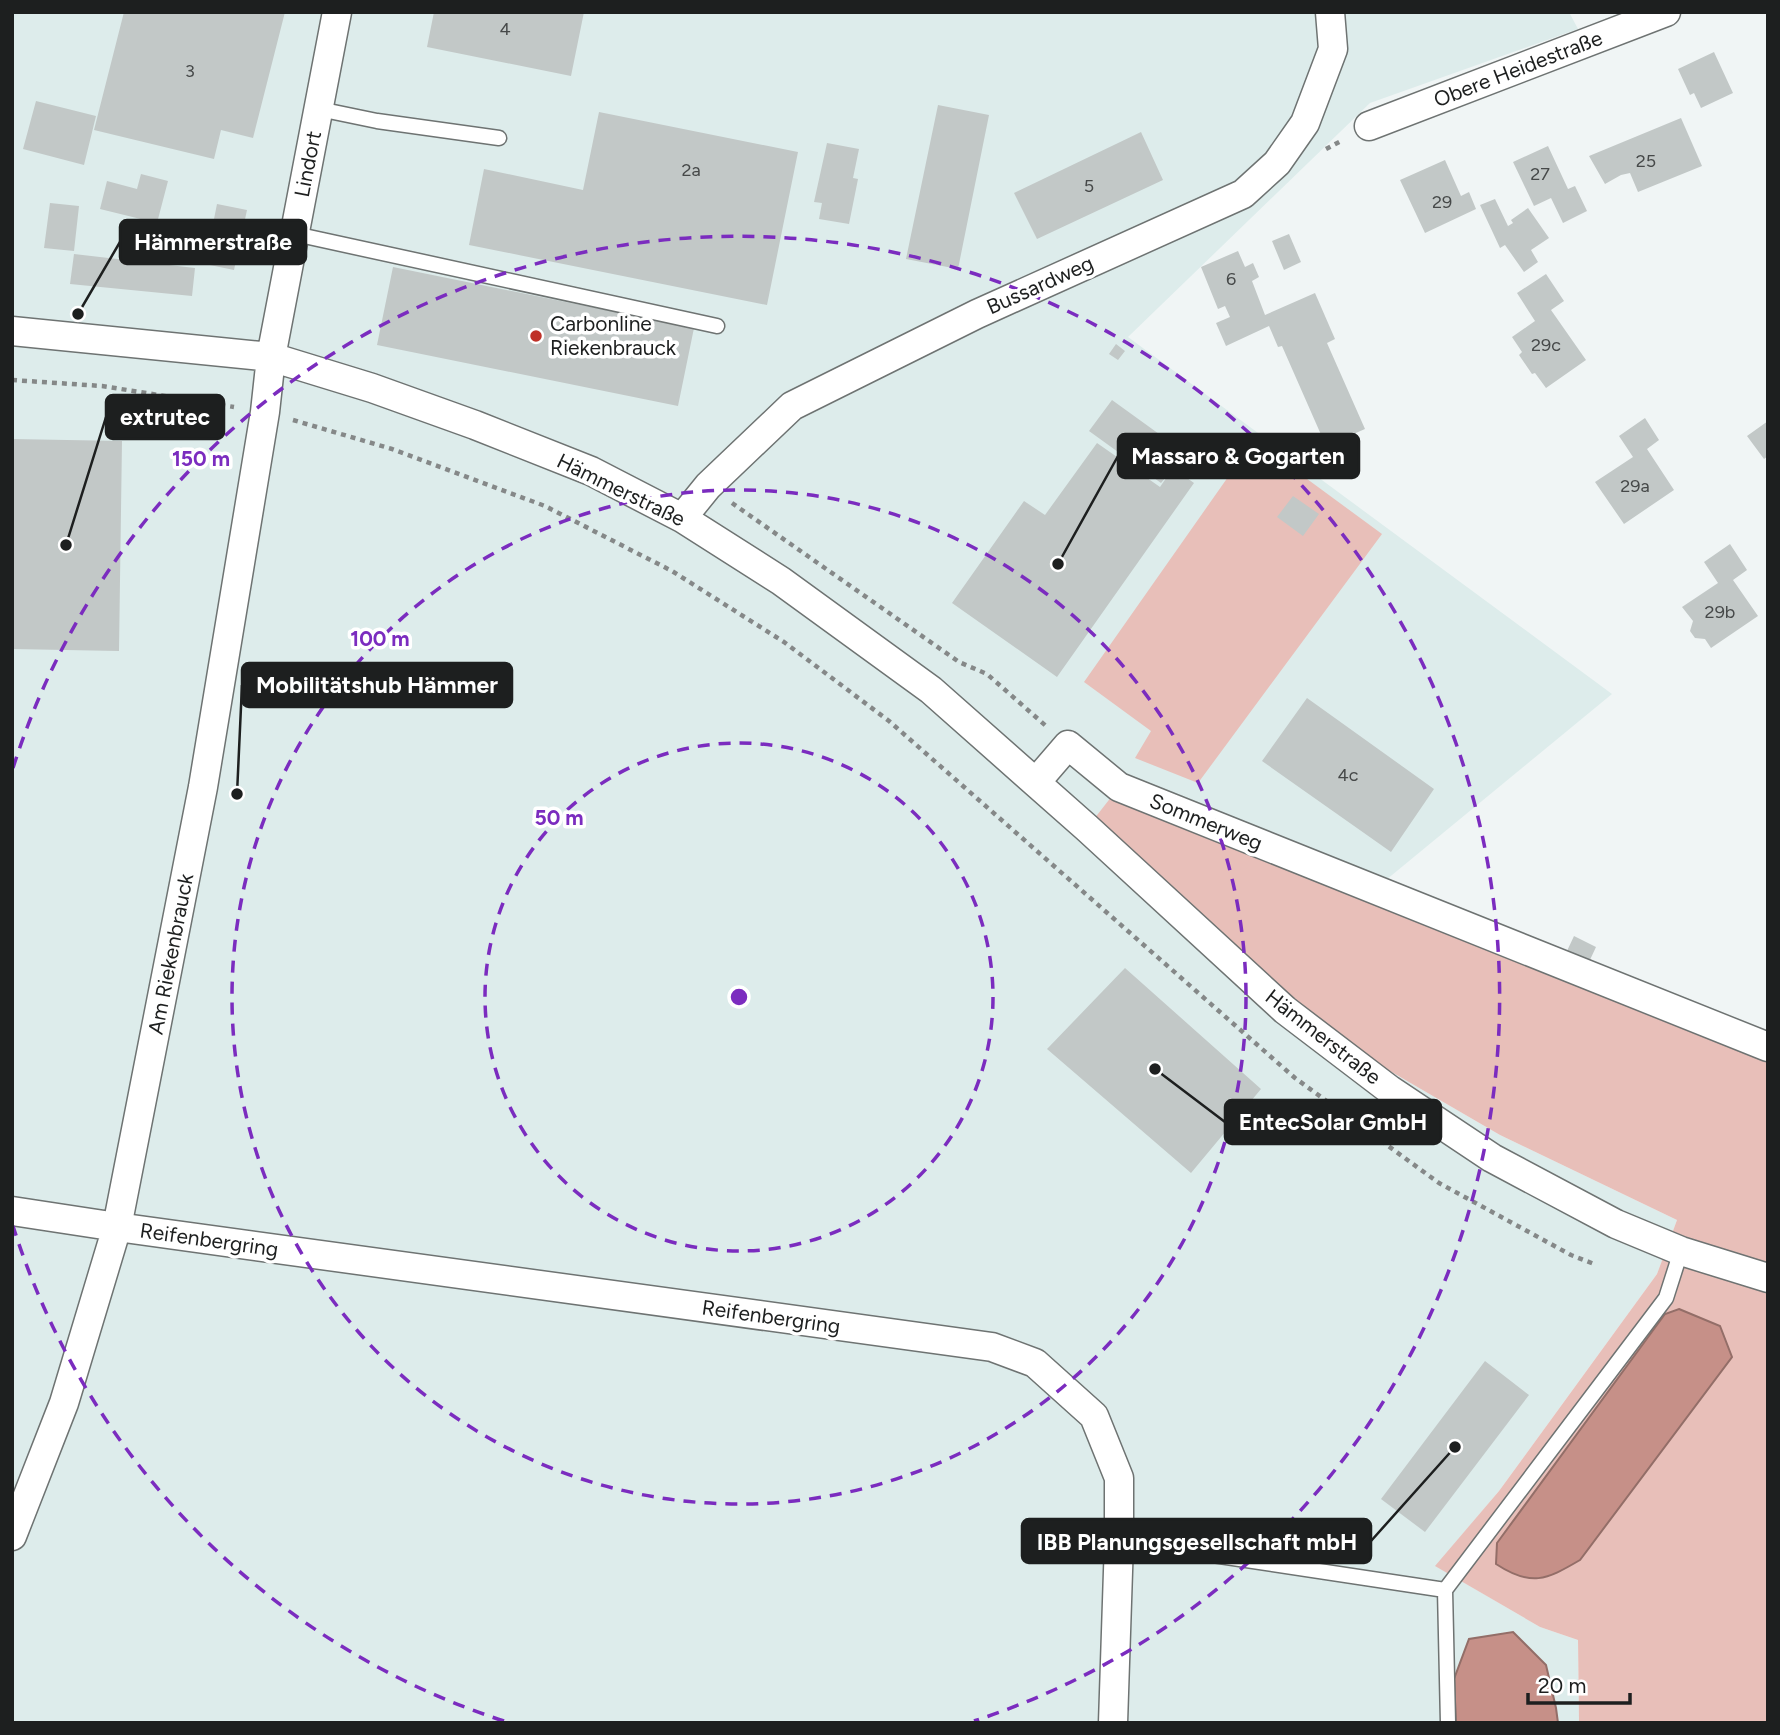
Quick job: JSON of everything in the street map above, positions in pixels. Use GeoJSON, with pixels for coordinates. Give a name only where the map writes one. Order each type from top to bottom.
{"type":"FeatureCollection","features":[{"type":"Feature","properties":{"kind":"street","name":"Lindort"},"geometry":{"type":"LineString","coordinates":[[271,358],[337,12]]}},
{"type":"Feature","properties":{"kind":"street","name":"Bussardweg"},"geometry":{"type":"LineString","coordinates":[[682,517],[708,486],[792,406],[977,314],[1243,194],[1277,163],[1306,123],[1333,49],[1330,12]]}},
{"type":"Feature","properties":{"kind":"street","name":"Obere Heidestraße"},"geometry":{"type":"LineString","coordinates":[[1369,126],[1667,12]]}},
{"type":"Feature","properties":{"kind":"street","name":"Hämmerstraße"},"geometry":{"type":"LineString","coordinates":[[12,331],[271,358],[372,388],[475,425],[591,471],[682,517],[781,581],[931,690],[1036,782],[1285,1010],[1390,1090],[1492,1158],[1616,1224],[1681,1251],[1768,1278]]}},
{"type":"Feature","properties":{"kind":"street","name":"Am Riekenbrauck"},"geometry":{"type":"LineString","coordinates":[[12,1536],[64,1403],[117,1227],[203,787],[265,412],[271,358]]}},
{"type":"Feature","properties":{"kind":"street"},"geometry":{"type":"LineString","coordinates":[[1036,782],[1068,746]]}},
{"type":"Feature","properties":{"kind":"street","name":"Sommerweg"},"geometry":{"type":"LineString","coordinates":[[1068,746],[1119,787],[1768,1047]]}},
{"type":"Feature","properties":{"kind":"street","name":"Reifenbergring"},"geometry":{"type":"LineString","coordinates":[[12,1211],[992,1347],[1035,1363],[1094,1416],[1119,1478],[1113,1723]]}},
{"type":"Feature","properties":{"kind":"lane"},"geometry":{"type":"LineString","coordinates":[[319,109],[377,121],[499,138]]}},
{"type":"Feature","properties":{"kind":"lane"},"geometry":{"type":"LineString","coordinates":[[295,234],[716,326]]}},
{"type":"Feature","properties":{"kind":"lane"},"geometry":{"type":"LineString","coordinates":[[1448,1723],[1445,1590],[1666,1298],[1681,1251]]}},
{"type":"Feature","properties":{"kind":"lane"},"geometry":{"type":"LineString","coordinates":[[1119,1541],[1445,1590]]}},
{"type":"Feature","properties":{"kind":"path"},"geometry":{"type":"LineString","coordinates":[[12,380],[102,386],[265,412],[392,449],[545,506],[672,571],[784,642],[889,721],[1295,1078],[1439,1184],[1594,1265]]}},
{"type":"Feature","properties":{"kind":"path"},"geometry":{"type":"LineString","coordinates":[[708,486],[959,662],[987,674],[1068,746]]}},
{"type":"Feature","properties":{"kind":"shaded area"},"geometry":{"type":"Polygon","coordinates":[[[12,12],[1569,12],[1578,29],[1370,103],[1128,337],[1612,694],[1375,889],[1285,1010],[1500,1135],[1677,1220],[1657,1274],[1499,1491],[1436,1566],[1540,1627],[1578,1640],[1579,1723],[12,1723],[12,12]]]}},
{"type":"Feature","properties":{"kind":"shaded area"},"geometry":{"type":"Polygon","coordinates":[[[1254,440],[1382,534],[1198,783],[1135,758],[1151,731],[1084,682],[1254,440]]]}},
{"type":"Feature","properties":{"kind":"shaded area"},"geometry":{"type":"Polygon","coordinates":[[[1119,787],[1768,1047],[1768,1723],[1579,1723],[1578,1640],[1540,1627],[1435,1566],[1499,1491],[1657,1274],[1677,1220],[1500,1135],[1285,1010],[1087,828],[1119,787]]]}},
{"type":"Feature","properties":{"kind":"shaded area"},"geometry":{"type":"Polygon","coordinates":[[[1679,1309],[1720,1326],[1732,1357],[1580,1560],[1548,1576],[1538,1578],[1519,1576],[1496,1564],[1497,1543],[1665,1314],[1679,1309]]]}},
{"type":"Feature","properties":{"kind":"shaded area"},"geometry":{"type":"Polygon","coordinates":[[[1513,1632],[1546,1665],[1558,1723],[1456,1723],[1454,1679],[1469,1639],[1513,1632]]]}},
{"type":"Feature","properties":{"kind":"building"},"geometry":{"type":"Polygon","coordinates":[[[124,12],[285,12],[253,138],[221,130],[214,159],[94,130],[124,12]]]}},
{"type":"Feature","properties":{"kind":"building"},"geometry":{"type":"Polygon","coordinates":[[[434,12],[584,12],[571,76],[427,47],[434,12]]]}},
{"type":"Feature","properties":{"kind":"building"},"geometry":{"type":"Polygon","coordinates":[[[1714,52],[1733,93],[1701,108],[1694,93],[1690,95],[1678,69],[1714,52]]]}},
{"type":"Feature","properties":{"kind":"building"},"geometry":{"type":"Polygon","coordinates":[[[36,101],[96,116],[84,165],[23,149],[36,101]]]}},
{"type":"Feature","properties":{"kind":"building"},"geometry":{"type":"Polygon","coordinates":[[[938,105],[989,115],[958,269],[906,259],[938,105]]]}},
{"type":"Feature","properties":{"kind":"building"},"geometry":{"type":"Polygon","coordinates":[[[599,112],[798,152],[767,305],[469,245],[484,169],[583,190],[599,112]]]}},
{"type":"Feature","properties":{"kind":"building"},"geometry":{"type":"Polygon","coordinates":[[[1681,118],[1702,166],[1638,192],[1630,173],[1605,184],[1589,156],[1681,118]]]}},
{"type":"Feature","properties":{"kind":"building"},"geometry":{"type":"Polygon","coordinates":[[[1141,132],[1163,180],[1037,239],[1014,193],[1141,132]]]}},
{"type":"Feature","properties":{"kind":"building"},"geometry":{"type":"Polygon","coordinates":[[[827,143],[859,149],[853,178],[858,179],[849,224],[819,219],[822,203],[814,202],[827,143]]]}},
{"type":"Feature","properties":{"kind":"building"},"geometry":{"type":"Polygon","coordinates":[[[1548,146],[1568,189],[1575,186],[1587,211],[1563,223],[1551,198],[1534,206],[1513,162],[1548,146]]]}},
{"type":"Feature","properties":{"kind":"building"},"geometry":{"type":"Polygon","coordinates":[[[1445,160],[1461,196],[1469,192],[1476,209],[1425,233],[1400,180],[1445,160]]]}},
{"type":"Feature","properties":{"kind":"building"},"geometry":{"type":"Polygon","coordinates":[[[141,174],[168,181],[157,223],[100,209],[107,181],[137,189],[141,174]]]}},
{"type":"Feature","properties":{"kind":"building"},"geometry":{"type":"Polygon","coordinates":[[[1495,199],[1508,226],[1513,223],[1511,220],[1528,208],[1549,238],[1531,250],[1538,262],[1524,272],[1505,245],[1500,248],[1480,205],[1495,199]]]}},
{"type":"Feature","properties":{"kind":"building"},"geometry":{"type":"Polygon","coordinates":[[[50,203],[79,206],[74,251],[44,248],[50,203]]]}},
{"type":"Feature","properties":{"kind":"building"},"geometry":{"type":"Polygon","coordinates":[[[217,204],[247,210],[234,270],[205,264],[217,204]]]}},
{"type":"Feature","properties":{"kind":"building"},"geometry":{"type":"Polygon","coordinates":[[[1289,234],[1301,262],[1284,270],[1272,241],[1289,234]]]}},
{"type":"Feature","properties":{"kind":"building"},"geometry":{"type":"Polygon","coordinates":[[[1238,251],[1245,267],[1253,263],[1259,277],[1252,281],[1265,315],[1315,293],[1335,339],[1327,343],[1365,429],[1326,446],[1282,346],[1278,347],[1269,326],[1226,346],[1216,323],[1230,317],[1225,306],[1218,309],[1201,267],[1238,251]]]}},
{"type":"Feature","properties":{"kind":"building"},"geometry":{"type":"Polygon","coordinates":[[[74,254],[195,268],[192,296],[70,284],[74,254]]]}},
{"type":"Feature","properties":{"kind":"building","name":"Carbonline Riekenbrauck"},"geometry":{"type":"Polygon","coordinates":[[[393,267],[694,328],[678,406],[377,345],[393,267]]]}},
{"type":"Feature","properties":{"kind":"building"},"geometry":{"type":"Polygon","coordinates":[[[1546,274],[1564,301],[1551,310],[1586,360],[1546,388],[1519,355],[1522,352],[1512,337],[1535,321],[1517,293],[1546,274]]]}},
{"type":"Feature","properties":{"kind":"building"},"geometry":{"type":"Polygon","coordinates":[[[1116,344],[1125,351],[1118,360],[1109,354],[1116,344]]]}},
{"type":"Feature","properties":{"kind":"building"},"geometry":{"type":"Polygon","coordinates":[[[1112,400],[1184,452],[1173,468],[1194,483],[1057,677],[952,603],[1024,501],[1045,515],[1097,443],[1160,487],[1171,471],[1161,483],[1089,431],[1112,400]]]}},
{"type":"Feature","properties":{"kind":"building"},"geometry":{"type":"Polygon","coordinates":[[[1645,418],[1659,440],[1647,449],[1674,490],[1624,524],[1595,482],[1633,457],[1619,436],[1645,418]]]}},
{"type":"Feature","properties":{"kind":"building"},"geometry":{"type":"Polygon","coordinates":[[[1768,421],[1768,456],[1764,459],[1747,436],[1768,421]]]}},
{"type":"Feature","properties":{"kind":"building"},"geometry":{"type":"Polygon","coordinates":[[[12,439],[122,441],[119,651],[12,649],[12,439]]]}},
{"type":"Feature","properties":{"kind":"building"},"geometry":{"type":"Polygon","coordinates":[[[1293,496],[1319,514],[1303,536],[1277,517],[1293,496]]]}},
{"type":"Feature","properties":{"kind":"building"},"geometry":{"type":"Polygon","coordinates":[[[1730,544],[1747,570],[1733,580],[1758,616],[1711,648],[1705,639],[1695,638],[1690,631],[1693,621],[1682,607],[1718,583],[1704,562],[1730,544]]]}},
{"type":"Feature","properties":{"kind":"building"},"geometry":{"type":"Polygon","coordinates":[[[1307,698],[1434,789],[1391,852],[1262,761],[1307,698]]]}},
{"type":"Feature","properties":{"kind":"building"},"geometry":{"type":"Polygon","coordinates":[[[1574,936],[1596,947],[1589,962],[1567,951],[1574,936]]]}},
{"type":"Feature","properties":{"kind":"building"},"geometry":{"type":"Polygon","coordinates":[[[1125,968],[1261,1089],[1191,1173],[1047,1049],[1125,968]]]}},
{"type":"Feature","properties":{"kind":"building"},"geometry":{"type":"Polygon","coordinates":[[[1485,1361],[1529,1395],[1425,1532],[1381,1499],[1485,1361]]]}},
{"type":"Feature","properties":{"kind":"place","name":"Hämmerstraße"},"geometry":{"type":"Point","coordinates":[78,314]}},
{"type":"Feature","properties":{"kind":"place","name":"Carbonline Riekenbrauck"},"geometry":{"type":"Point","coordinates":[536,336]}},
{"type":"Feature","properties":{"kind":"place","name":"extrutec"},"geometry":{"type":"Point","coordinates":[66,545]}},
{"type":"Feature","properties":{"kind":"place","name":"Massaro & Gogarten"},"geometry":{"type":"Point","coordinates":[1058,564]}},
{"type":"Feature","properties":{"kind":"place","name":"Mobilitätshub Hämmer"},"geometry":{"type":"Point","coordinates":[237,794]}},
{"type":"Feature","properties":{"kind":"place","name":"EntecSolar GmbH"},"geometry":{"type":"Point","coordinates":[1155,1069]}},
{"type":"Feature","properties":{"kind":"place","name":"IBB Planungsgesellschaft mbH"},"geometry":{"type":"Point","coordinates":[1455,1447]}}]}
